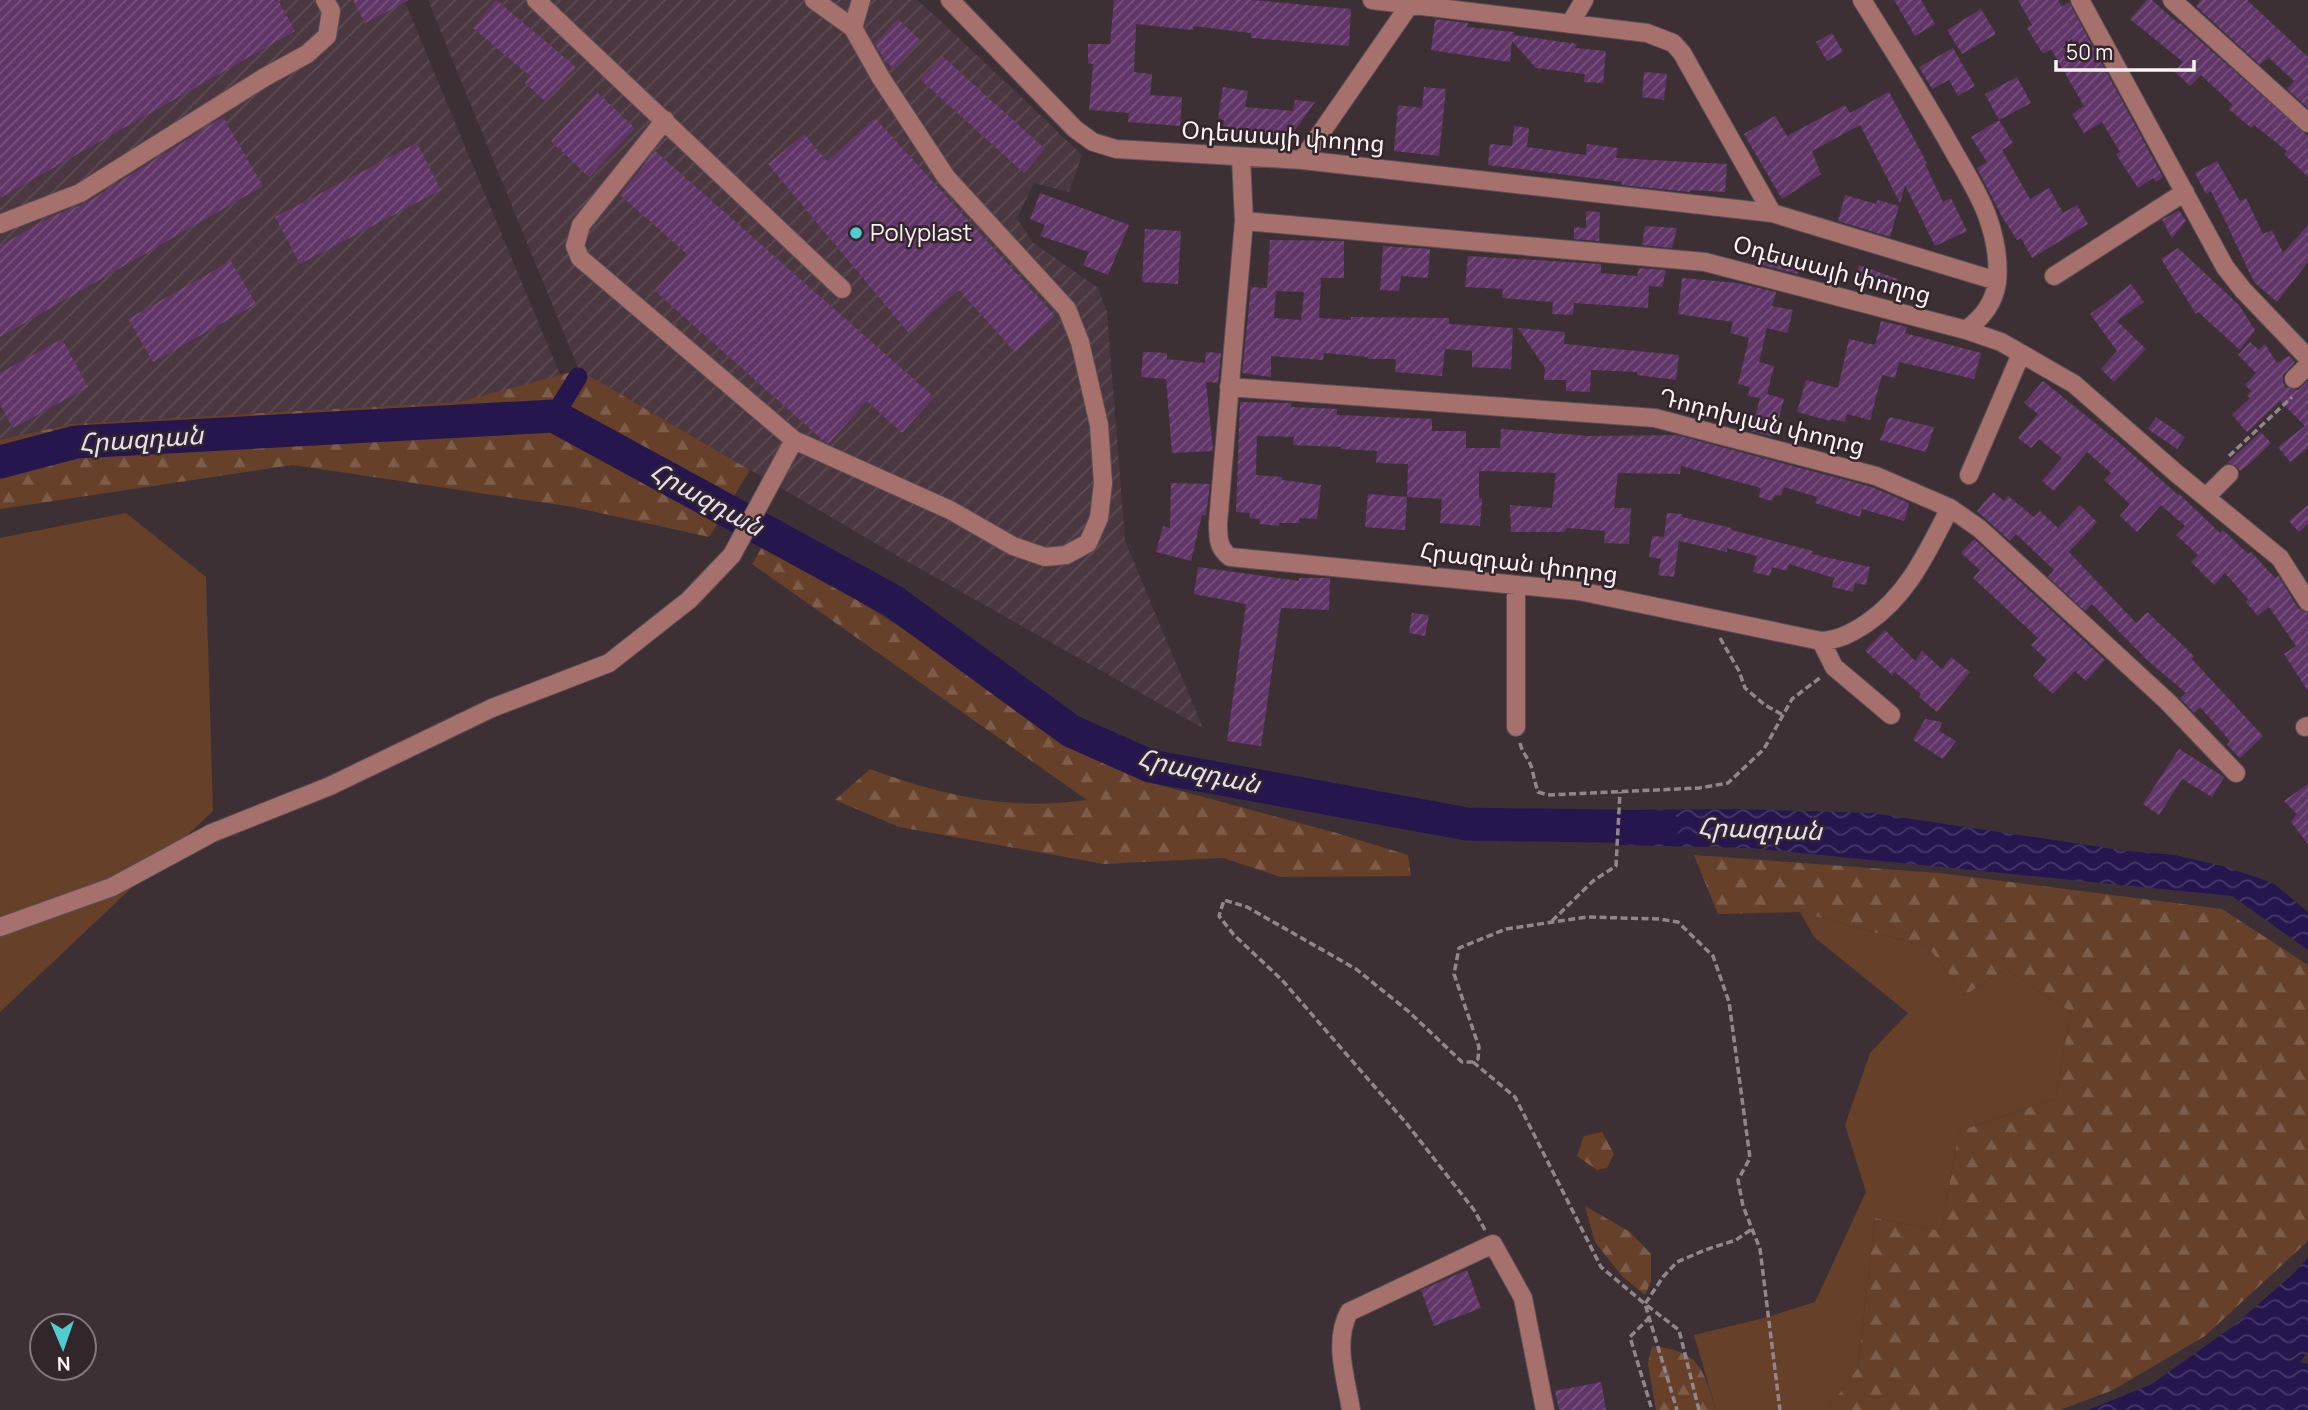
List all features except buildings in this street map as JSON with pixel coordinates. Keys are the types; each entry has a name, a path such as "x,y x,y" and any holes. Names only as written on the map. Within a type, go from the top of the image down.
{"street":[{"path":"0,223 80,193 265,77 307,54 327,36 331,11 325,0"},
{"path":"537,0 842,289"},
{"path":"665,120 581,225 575,246 580,258 794,440 950,510 1013,546 1045,557 1066,555 1088,543 1100,518 1103,483 1099,425 1080,342 1067,309 946,177 881,78 853,28 814,0"},
{"path":"853,28 861,0"},
{"name":"Օդեսսայի փողոց","path":"950,0 1075,128 1093,142 1116,149 1301,160 1772,213 1997,281"},
{"path":"1372,0 1411,2 1647,33 1673,43 1682,53 1772,213"},
{"path":"1570,24 1584,0"},
{"path":"1862,0 1936,120 1979,197 1993,234 1997,281 1989,308 1966,330"},
{"path":"2080,0 2225,267 2243,290 2308,358"},
{"path":"2172,0 2308,123"},
{"path":"1301,160 1411,2"},
{"path":"1229,387 1244,221 1241,158"},
{"path":"2054,276 2185,192"},
{"name":"Օդեսսայի փողոց","path":"1244,221 1705,262 1966,330 2001,342 2074,384 2176,473 2207,496 2280,558 2308,602"},
{"path":"1969,475 2021,354"},
{"path":"2295,386 2308,365"},
{"name":"Դոդոխյան փողոց","path":"1229,387 1655,418 1876,476 1956,507 2168,702 2236,773"},
{"name":"Հրազդան փողոց","path":"1229,387 1218,535 1222,551 1230,557 1579,591 1821,641"},
{"path":"0,927 113,887 212,833 330,786 492,708 609,663 688,600 732,555 794,440"},
{"path":"2207,496 2229,465"},
{"path":"1891,715 1834,667 1821,641 1845,636 1892,602 1919,570 1956,507"},
{"path":"2235,521 2246,521 2283,547"},
{"path":"1516,585 1516,727"},
{"path":"1351,1410 1340,1339 1342,1325 1349,1312 1493,1244 1523,1298 1545,1410"}],"path":[{"path":"2229,465 2295,386"},
{"path":"1708,618 1739,671 1745,688 1783,715"},
{"path":"1516,727 1521,750 1532,767 1532,778 1538,792 1548,795 1699,788 1728,783 1764,749 1792,699 1834,667"},
{"path":"1551,923 1593,881 1616,866 1620,792"},
{"path":"1493,1244 1474,1210 1407,1124 1282,981 1234,935 1219,916 1224,900 1247,908 1356,969 1408,1011 1462,1062 1474,1062 1515,1097 1601,1267 1679,1330 1699,1410"},
{"path":"1474,1062 1478,1059 1479,1047 1454,974 1459,948 1506,929 1587,917 1659,919 1678,922 1713,956 1729,1002 1750,1158 1738,1180 1743,1206 1760,1249 1780,1410"},
{"path":"1678,1410 1646,1304 1663,1277 1677,1262 1736,1240 1752,1229"},
{"path":"1650,1317 1630,1338 1651,1410"}],"shaded area":[{"path":"0,0 404,0 561,377 459,402 71,424 0,440"},
{"path":"428,0 917,0 942,22 1082,155 1069,192 1034,183 1017,218 1032,242 1098,288 1107,312 1125,541 1203,728 901,558 579,370"}],"green space":[{"path":"579,370 750,470 709,537 573,507 293,465 0,509 0,440 71,424 459,402"},
{"path":"126,513 206,577 213,811 0,1012 0,538"},
{"path":"765,542 1144,781 1408,855 1411,876 1281,877 1223,858 1104,864 899,827 835,800 870,769 924,787 977,799 1030,804 1087,800 752,564"},
{"path":"1694,855 1939,873 2222,909 2308,965 2308,1241 2205,1336 2113,1390 2060,1410 1827,1410 1858,1368 1875,1218 1941,1231 1959,1131 2055,1099 2071,1012 2006,969 1965,995 1928,947 1800,912 1718,914"},
{"path":"1800,912 1928,947 1965,995 2006,969 2071,1012 2055,1099 1959,1131 1941,1231 1875,1218 1858,1368 1827,1410 1716,1410 1694,1335 1768,1317 1815,1302 1866,1192 1845,1125 1870,1053 1908,1013 1814,937"},
{"path":"1602,1132 1614,1154 1607,1168 1597,1170 1577,1156 1584,1136"},
{"path":"1585,1206 1630,1232 1651,1254 1651,1281 1645,1295 1622,1276 1595,1242"},
{"path":"1652,1346 1680,1352 1697,1364 1703,1373 1716,1410 1656,1410 1648,1364"}],"water":[{"path":"1735,809 1872,813 2127,851 2175,855 2226,867 2273,883 2308,912 2308,950 2232,896 1750,848 1617,845 1619,810"},
{"path":"2308,1258 2308,1352 2300,1362 2308,1364 2308,1410 2088,1410 2152,1384 2232,1327"}],"waterway":[{"path":"554,416 578,377"},
{"name":"Հրազդան","path":"0,462 76,442 554,416 893,601 1071,731 1150,766 1467,824 1663,827"}],"place":[{"name":"Polyplast","path":"856,233"}]}
